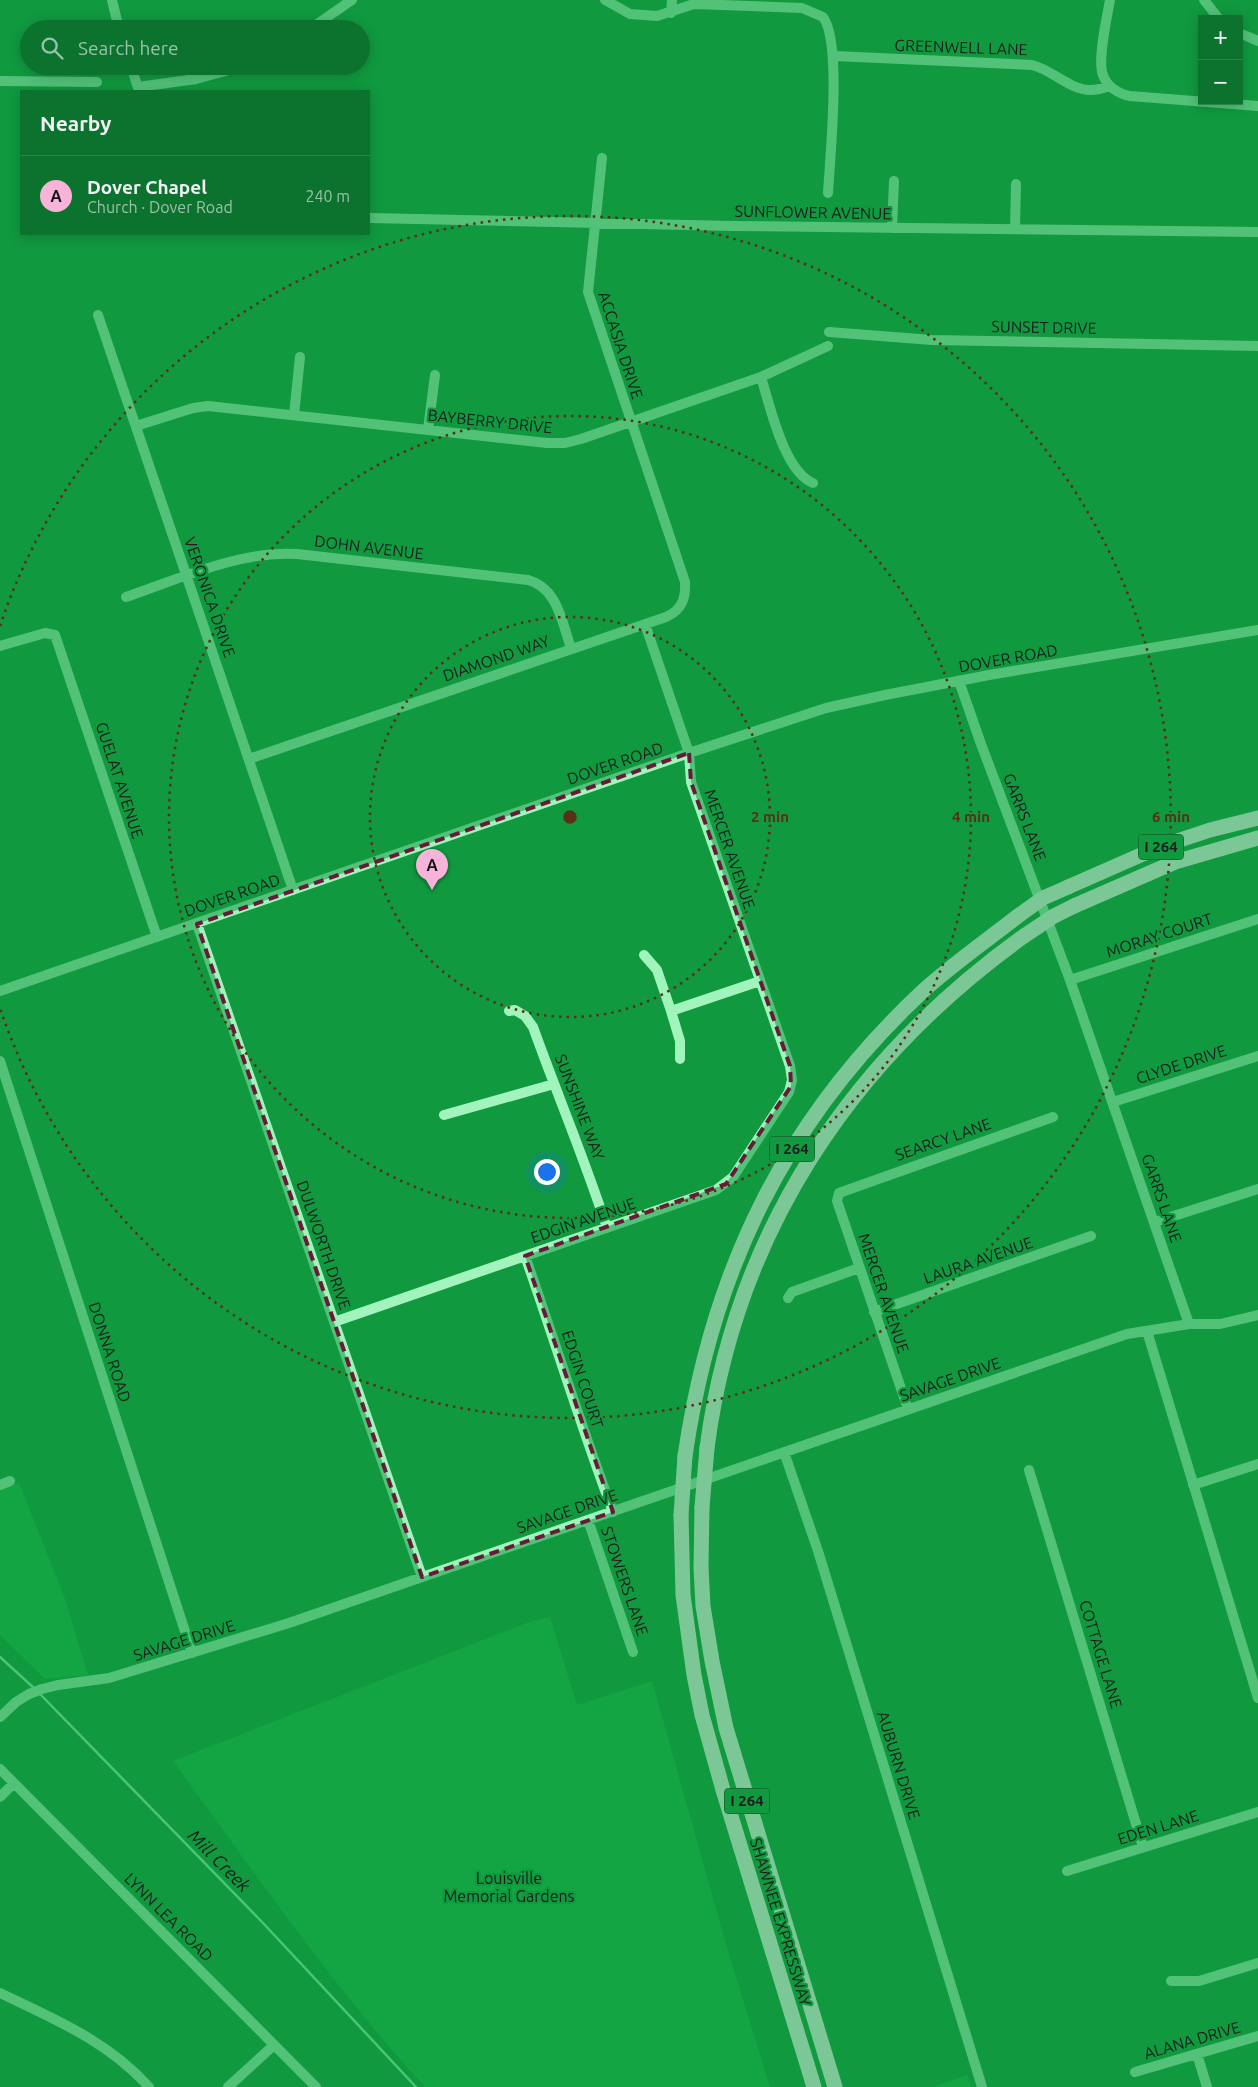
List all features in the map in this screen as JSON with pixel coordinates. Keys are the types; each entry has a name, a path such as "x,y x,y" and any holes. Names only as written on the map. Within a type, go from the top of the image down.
{"highway":[{"name":"SHAWNEE EXPRESSWAY","path":"814,2087 723,1790 702,1715 694,1675 683,1595 681,1515 685,1456 696,1388 721,1297 744,1239 785,1161 837,1084 878,1036 937,980 1043,898 1159,847 1210,830 1258,818"},
{"name":"SHAWNEE EXPRESSWAY","path":"835,2087 737,1770 716,1685 704,1606 701,1568 702,1507 707,1448 711,1419 724,1359 742,1299 765,1241 807,1162 834,1121 860,1087 899,1043 945,999 1024,936 1054,916 1174,862 1258,838"}],"street":[{"path":"112,0 117,20"},
{"path":"323,20 352,0"},
{"path":"605,0 630,14 657,16 694,4 774,4 802,8 823,17 828,26 834,56 828,193"},
{"path":"671,13 672,0"},
{"path":"1110,0 1102,66 1102,75 1110,86 1122,94 1130,96 1258,106"},
{"path":"1204,0 1216,15"},
{"path":"1243,35 1258,41"},
{"name":"GREENWELL LANE","path":"834,56 1032,65 1052,72 1078,88 1093,90 1110,86"},
{"path":"134,75 139,89 211,75"},
{"path":"0,81 97,82"},
{"name":"ACCASIA DRIVE","path":"602,158 588,292 630,422 670,536"},
{"path":"892,228 894,181"},
{"path":"1015,229 1016,184"},
{"name":"SUNFLOWER AVENUE","path":"370,218 595,224 1258,232"},
{"name":"VERONICA DRIVE","path":"98,314 293,890"},
{"name":"SUNSET DRIVE","path":"829,332 932,340 1258,346"},
{"name":"BAYBERRY DRIVE","path":"136,426 193,408 208,406 555,444 581,439 760,377 828,346"},
{"path":"294,415 300,357"},
{"path":"428,430 435,374"},
{"path":"760,377 788,459 798,472 813,483"},
{"name":"DIAMOND WAY","path":"249,759 673,614 684,598 685,582 670,536"},
{"name":"DOHN AVENUE","path":"126,597 252,556 284,553 528,580 543,586 552,597 571,648"},
{"name":"MERCER AVENUE","path":"645,624 689,753 691,782 790,1066 792,1082"},
{"name":"DOVER ROAD","path":"0,991 689,753 826,708 960,681 1258,630"},
{"name":"GUELAT AVENUE","path":"0,646 45,633 53,634 57,639 157,937"},
{"name":"GARRS LANE","path":"960,681 981,744 1070,980 1189,1324"},
{"name":"MORAY COURT","path":"1070,980 1258,919"},
{"name":"DULWORTH DRIVE","path":"197,924 422,1577"},
{"path":"644,955 657,970 680,1041 680,1059"},
{"path":"671,1011 760,981"},
{"name":"SUNSHINE WAY","path":"510,1011 515,1010 529,1020 580,1149 607,1228"},
{"name":"CLYDE DRIVE","path":"1113,1102 1258,1056"},
{"name":"DONNA ROAD","path":"0,1062 192,1653"},
{"name":"EDGIN AVENUE","path":"334,1322 716,1190 733,1178 783,1104 792,1082"},
{"path":"444,1115 554,1084"},
{"name":"SEARCY LANE","path":"844,1190 1053,1117"},
{"path":"1155,1222 1258,1189"},
{"name":"MERCER AVENUE","path":"844,1190 839,1193 837,1201 908,1409"},
{"name":"LAURA AVENUE","path":"874,1312 1091,1236"},
{"name":"EDGIN COURT","path":"526,1256 578,1408 592,1457 613,1512"},
{"path":"788,1298 792,1292 859,1268"},
{"path":"1258,1314 1220,1324 1189,1324 1147,1331 1258,1698"},
{"name":"SAVAGE DRIVE","path":"0,1717 16,1702 29,1694 58,1685 109,1678 289,1623 1127,1334 1147,1331"},
{"name":"AUBURN DRIVE","path":"784,1452 821,1561 982,2087"},
{"path":"1193,1485 1258,1464"},
{"name":"COTTAGE LANE","path":"1029,1470 1034,1492 1066,1590 1143,1847"},
{"name":"STOWERS LANE","path":"588,1520 633,1652"},
{"name":"LYNN LEA ROAD","path":"0,1769 316,2087"},
{"path":"0,1797 14,1783"},
{"name":"EDEN LANE","path":"1067,1871 1258,1812"},
{"path":"1171,1981 1199,1981 1258,1963"},
{"path":"0,1993 74,2028 96,2041 123,2062 149,2087"},
{"name":"ALANA DRIVE","path":"1135,2072 1258,2036"},
{"path":"228,2087 274,2045"},
{"path":"1197,2054 1207,2087"}],"highlighted area":[{"path":"689,753 691,782 790,1066 791,1086 726,1184 525,1256 613,1512 422,1577 197,924"}],"green space":[{"path":"19,1483 64,1596 88,1675 45,1679 0,1635 0,1489"},
{"name":"Louisville Memorial Gardens","path":"550,1617 577,1705 652,1681 727,1948 770,2087 425,2087 391,2049 326,1969 173,1761 529,1622"},
{"path":"967,2075 971,2087 936,2086"}],"waterway":[{"name":"Mill Creek","path":"0,1657 35,1689"},
{"name":"Mill Creek","path":"39,1693 263,1923 416,2087"}],"place":[{"name":"Dover Chapel","path":"432,890"}]}
